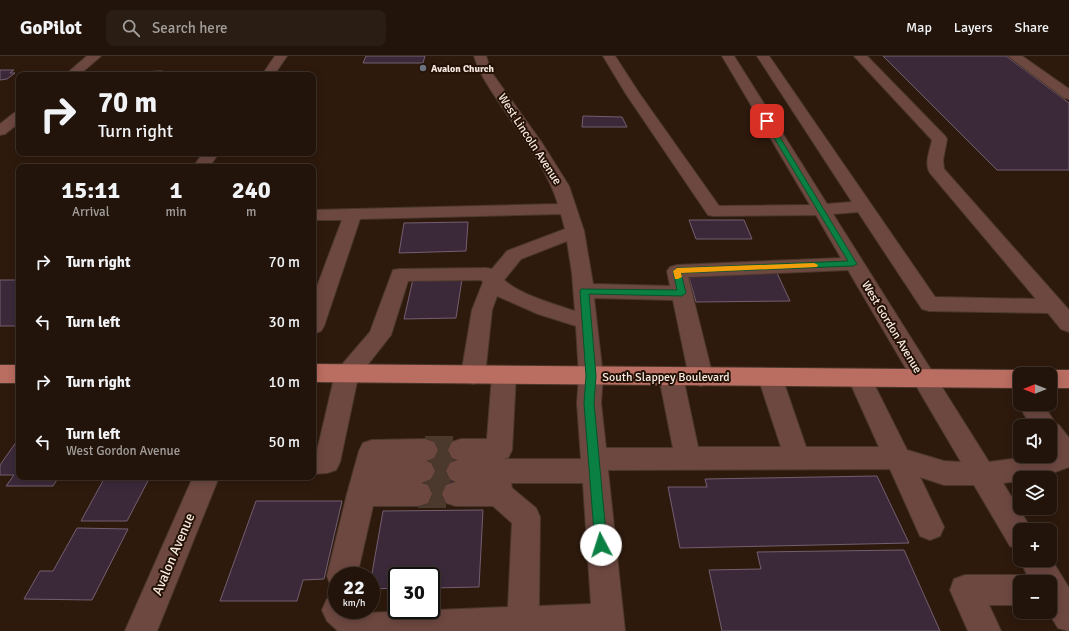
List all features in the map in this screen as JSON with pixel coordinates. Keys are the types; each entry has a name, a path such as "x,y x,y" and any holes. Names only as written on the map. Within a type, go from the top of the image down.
{"main road":[{"name":"South Slappey Boulevard","path":"316,373 922,378 1013,382"},
{"path":"0,374 16,374"}],"street":[{"path":"75,72 95,56"},
{"path":"270,72 281,56"},
{"name":"West Lincoln Avenue","path":"480,56 486,73 534,143 561,186 569,209 582,273 587,322 591,376 589,403 608,625"},
{"path":"609,56 714,211 820,210 864,206"},
{"path":"860,56 940,139 935,160 936,170 1069,324"},
{"path":"1014,56 1069,95"},
{"path":"746,57 864,206 929,304 1054,306"},
{"name":"West Gordon Avenue","path":"746,57 820,210 1013,524"},
{"path":"0,131 16,118"},
{"path":"316,215 569,209"},
{"path":"316,315 353,214"},
{"path":"474,375 482,310 493,281 514,255 574,232"},
{"path":"701,377 677,271 853,264"},
{"path":"316,463 326,462 347,374 380,335 400,274 486,274 504,291 545,309 587,322"},
{"path":"584,291 682,293"},
{"path":"504,375 499,472 526,517 523,622"},
{"path":"671,377 688,459"},
{"path":"770,377 797,458"},
{"path":"860,378 930,527"},
{"path":"499,472 459,472 499,472 688,459 898,458 944,473 983,474 1038,467 1068,456 1057,441"},
{"path":"344,567 364,483 372,451 421,472 364,483"},
{"name":"Avalon Avenue","path":"141,631 205,480"},
{"path":"985,631 965,590 1013,590"},
{"path":"1057,598 1069,617"},
{"path":"349,619 360,629 523,622 608,625"}],"building":[{"path":"366,56 425,56 423,63 363,63"},
{"path":"883,56 1006,56 1069,103 1069,170 997,170"},
{"path":"0,70 14,70 10,73 15,73 7,79 0,80"},
{"path":"162,71 161,72 139,72"},
{"path":"583,116 622,117 627,127 582,127"},
{"path":"689,220 744,220 752,239 696,239"},
{"path":"468,222 466,251 399,253 404,223"},
{"path":"777,273 790,301 696,302 688,274"},
{"path":"413,279 462,279 456,318 404,319"},
{"path":"0,280 16,280 16,326 0,326"},
{"path":"16,442 16,480 57,480 53,486 6,486 14,475 0,475 0,465"},
{"path":"426,443 462,443 456,502 417,502"},
{"path":"877,476 909,543 680,548 668,487 707,487 705,479"},
{"path":"103,480 148,480 127,521 81,521"},
{"path":"256,501 342,501 324,579 303,580 297,601 220,601"},
{"path":"483,510 479,587 440,588 440,567 388,567 388,588 380,589 380,567 373,567 383,511"},
{"path":"77,528 128,529 92,600 24,599 40,571 53,571"},
{"path":"904,550 940,631 722,631 709,570 761,569 757,552"}],"tunnel":[{"path":"425,450 461,450"},
{"path":"422,471 459,471"},
{"path":"418,494 456,494"}],"slow traffic":[{"path":"678,277 677,271 814,265"}],"place":[{"name":"Avalon Church","path":"423,68"}],"route":[{"path":"601,545 589,403 591,376 584,291 682,293 677,271 853,264 767,121"}]}
